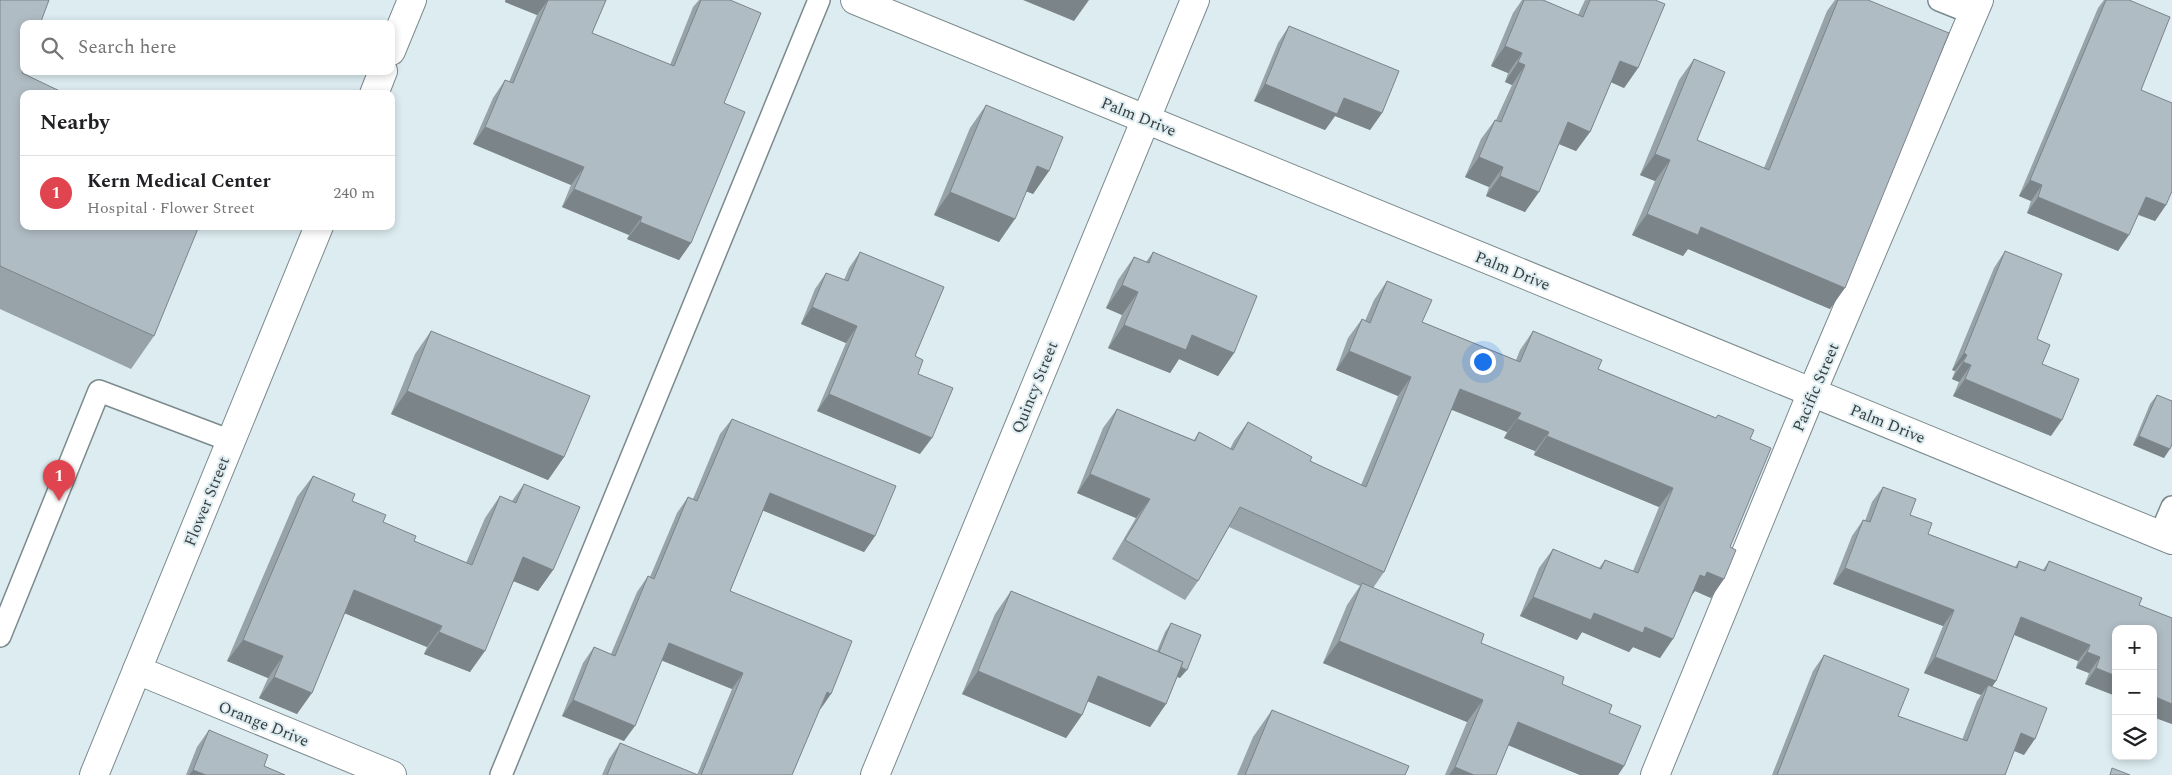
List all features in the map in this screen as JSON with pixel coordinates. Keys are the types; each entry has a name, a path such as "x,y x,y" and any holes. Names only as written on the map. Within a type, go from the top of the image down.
{"street":[{"path":"395,41 412,0"},
{"name":"Palm Drive","path":"855,0 2166,537"},
{"name":"Quincy Street","path":"875,775 1144,118 1195,0"},
{"name":"Pacific Street","path":"1655,775 1812,392 1977,7"},
{"path":"376,90 381,75"},
{"name":"Flower Street","path":"94,775 317,230"},
{"name":"Orange Drive","path":"137,670 392,775"}],"lane":[{"path":"501,775 819,0"},
{"path":"1939,0 1977,7"},
{"path":"0,636 100,391 231,441"},
{"path":"2166,537 2172,507"}],"building":[{"path":"0,0 49,0 42,20 20,20 20,75 26,75 58,90 20,90 20,230 197,230 154,336 0,266"},
{"path":"548,0 606,0 592,33 674,66 701,0 730,0 761,13 724,103 745,112 691,243 640,222 642,217 574,189 584,167 485,127 505,80 513,83"},
{"path":"1524,0 1543,0 1583,17 1590,0 1655,0 1665,4 1638,68 1620,61 1590,132 1568,122 1539,192 1500,176 1503,167 1479,157 1495,120 1501,122 1525,65 1518,62 1522,53 1505,46"},
{"path":"1838,0 1868,0 1949,33 1845,288 1701,227 1698,235 1647,214 1670,160 1655,154 1694,59 1725,72 1697,140 1769,170"},
{"path":"2106,0 2129,0 2170,17 2141,90 2172,103 2172,191 2166,205 2146,197 2129,235 2038,197 2042,185 2030,180"},
{"path":"1289,26 1399,71 1382,113 1344,98 1337,114 1265,84"},
{"path":"986,105 1063,137 1049,171 1037,166 1015,219 950,192"},
{"path":"2005,251 2062,274 2037,339 2050,345 2042,364 2079,379 2062,420 1965,379 1971,365 1963,362 1967,355 1964,353"},
{"path":"860,252 944,287 915,356 923,360 918,374 953,388 932,438 829,394 857,326 812,307 826,273 848,281"},
{"path":"1153,252 1257,296 1234,353 1192,335 1186,350 1124,325 1138,292 1122,285 1134,257 1149,263"},
{"path":"1387,281 1432,300 1422,322 1520,362 1533,331 1602,360 1598,369 1716,418 1718,415 1754,430 1750,439 1771,448 1730,547 1736,550 1724,579 1707,572 1705,577 1700,575 1673,639 1645,627 1643,633 1594,613 1591,620 1533,597 1553,549 1601,569 1605,560 1638,573 1673,488 1547,436 1549,432 1517,419 1521,413 1460,389 1384,572 1240,507 1198,581 1125,540 1150,499 1090,474 1117,409 1195,441 1199,432 1233,450 1248,422 1312,457 1310,461 1366,487 1411,377 1349,351 1362,319 1370,323"},
{"path":"431,331 590,396 564,457 407,391"},
{"path":"2157,395 2172,401 2172,444 2170,449 2139,436"},
{"path":"732,419 896,486 875,536 770,493 730,591 852,641 831,694 827,692 792,775 701,775 743,673 669,643 635,726 573,700 594,647 615,656 648,576 654,579 688,497 697,501"},
{"path":"313,476 355,494 352,501 386,515 383,522 416,536 414,541 472,565 500,496 516,503 524,484 580,507 553,570 523,557 485,651 439,632 442,626 354,590 312,693 274,677 283,656 243,640"},
{"path":"1883,487 1916,499 1910,515 1932,523 1928,534 2017,568 2019,561 2045,571 2049,561 2142,598 2139,605 2172,618 2172,704 2157,698 2157,625 2112,625 2112,674 2096,668 2100,657 2087,652 2090,645 2021,617 1996,681 1935,657 1954,610 1845,568 1863,520 1870,522"},
{"path":"1362,583 1484,634 1481,643 1564,677 1562,684 1612,705 1609,713 1641,726 1624,766 1518,722 1496,775 1474,775 1455,767 1483,700 1339,641"},
{"path":"1011,591 1183,662 1166,704 1098,676 1082,715 978,671"},
{"path":"1171,623 1201,635 1187,670 1181,667 1183,662 1159,652"},
{"path":"1824,655 1909,689 1898,716 1967,741 1988,685 2047,708 2035,739 2021,733 2005,775 1777,775"},
{"path":"1272,710 1409,766 1405,775 1245,775"},
{"path":"209,730 268,755 264,766 285,775 206,775 193,770"},
{"path":"620,743 698,775 607,775"},
{"path":"2112,768 2130,775 2110,775"}],"place":[{"name":"Kern Medical Center","path":"59,501"}]}
